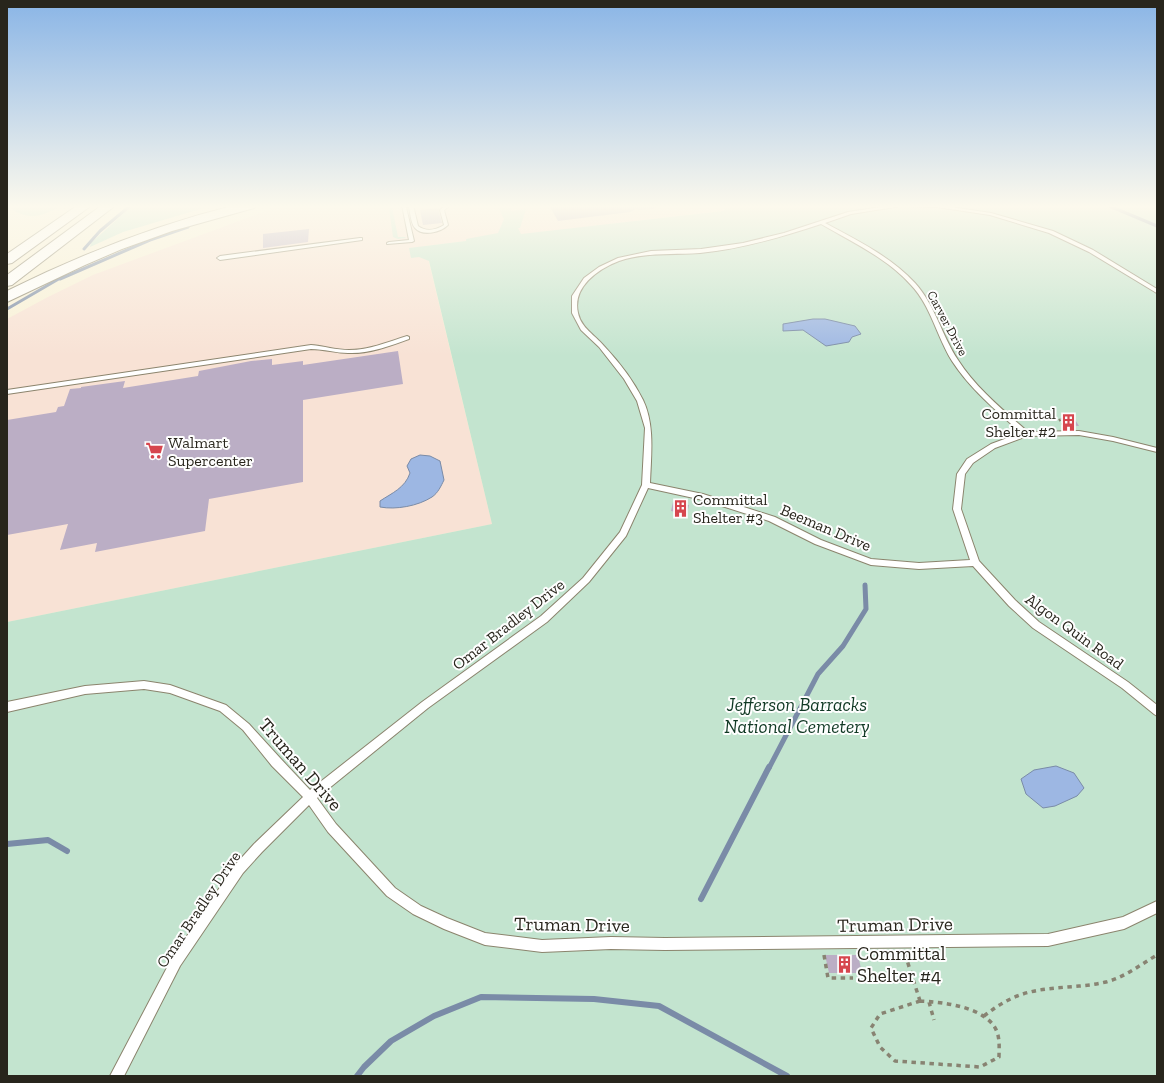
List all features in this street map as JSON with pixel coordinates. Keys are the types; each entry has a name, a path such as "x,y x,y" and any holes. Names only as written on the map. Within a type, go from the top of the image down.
{"highway":[{"path":"7,282 42,256"},
{"path":"7,297 59,270 93,256"}],"lane":[{"path":"220,258 238,256"},
{"name":"Omar Bradley Drive","path":"117,1076 176,962 226,887 248,859 310,797 425,705 544,618 586,580 623,534 646,485 648,428 640,401 627,378 601,346 583,328 578,321 574,305 575,296 586,279 601,268 630,257 640,256"},
{"name":"Carver Drive","path":"881,256 909,280 928,304 947,349 956,362 976,386 1026,434"},
{"name":"Omar Bradley Drive","path":"1097,256 1157,291"},
{"path":"7,392 311,347 325,347 342,351 360,350 388,346 407,338"},
{"name":"Algon Quin Road","path":"1157,450 1113,439 1078,433 1026,434 993,446 970,461 961,474 957,508 975,563 1012,603 1036,625 1125,685 1157,711"},
{"name":"Beeman Drive","path":"646,485 703,497 772,519 818,542 871,562 920,566 975,563"},
{"name":"Truman Drive","path":"7,707 85,690 144,685 170,689 223,708 246,728 310,797 332,828 391,892 418,910 444,923 485,939 542,946 610,942 665,944 1048,940 1094,931 1124,923 1157,907"}],"path":[{"path":"902,942 920,1001"},
{"path":"821,943 828,978 853,978"},
{"path":"984,1016 1002,1003 1038,990 1089,985 1117,978 1157,955"},
{"path":"920,1001 929,1002 945,1003 984,1016 996,1030 1000,1042 999,1057 980,1067 895,1061 884,1053 875,1040 872,1028 880,1014 920,1001"},
{"path":"929,1002 934,1020"}],"shaded area":[{"path":"146,256 427,256 492,524 7,622 7,319 93,275"}],"green space":[{"name":"Jefferson Barracks National Cemetery","path":"411,256 1157,256 1157,1076 7,1076 7,622 492,524 429,261 419,257 411,258"}],"water":[{"path":"813,319 825,319 855,326 861,334 852,337 849,342 826,346 803,330 783,331 783,324"},
{"path":"420,455 430,456 440,461 444,480 438,491 426,500 414,505 393,508 380,507 380,501 398,490 405,483 410,473 407,466 411,459"},
{"path":"1056,766 1074,773 1084,788 1077,796 1055,806 1043,808 1026,794 1021,779 1034,770"}],"building":[{"name":"Walmart Supercenter","path":"398,351 403,384 303,400 303,482 209,499 205,531 95,552 97,543 60,550 68,524 7,535 7,420 56,412 58,407 64,406 70,389 125,381 123,388 198,376 199,371 251,361 272,359 272,365 303,361 303,365"},
{"name":"Committal Shelter #2","path":"1060,418 1074,418 1079,426 1065,425"},
{"name":"Committal Shelter #3","path":"673,502 689,505 687,514 671,511"},
{"name":"Committal Shelter #4","path":"825,955 858,955 862,973 829,973"}],"waterway":[{"path":"60,279 114,256"},
{"path":"7,309 62,277"},
{"path":"769,768 818,674 843,646 866,609 865,585"},
{"path":"701,899 769,767"},
{"path":"7,844 48,840 67,851"},
{"path":"357,1076 364,1067 391,1041 434,1016 481,997 594,999 659,1006 787,1076"}],"place":[{"name":"Committal Shelter #2","path":"1069,422"},
{"name":"Walmart Supercenter","path":"155,451"},
{"name":"Committal Shelter #3","path":"680,508"},
{"name":"Committal Shelter #4","path":"844,964"}]}
